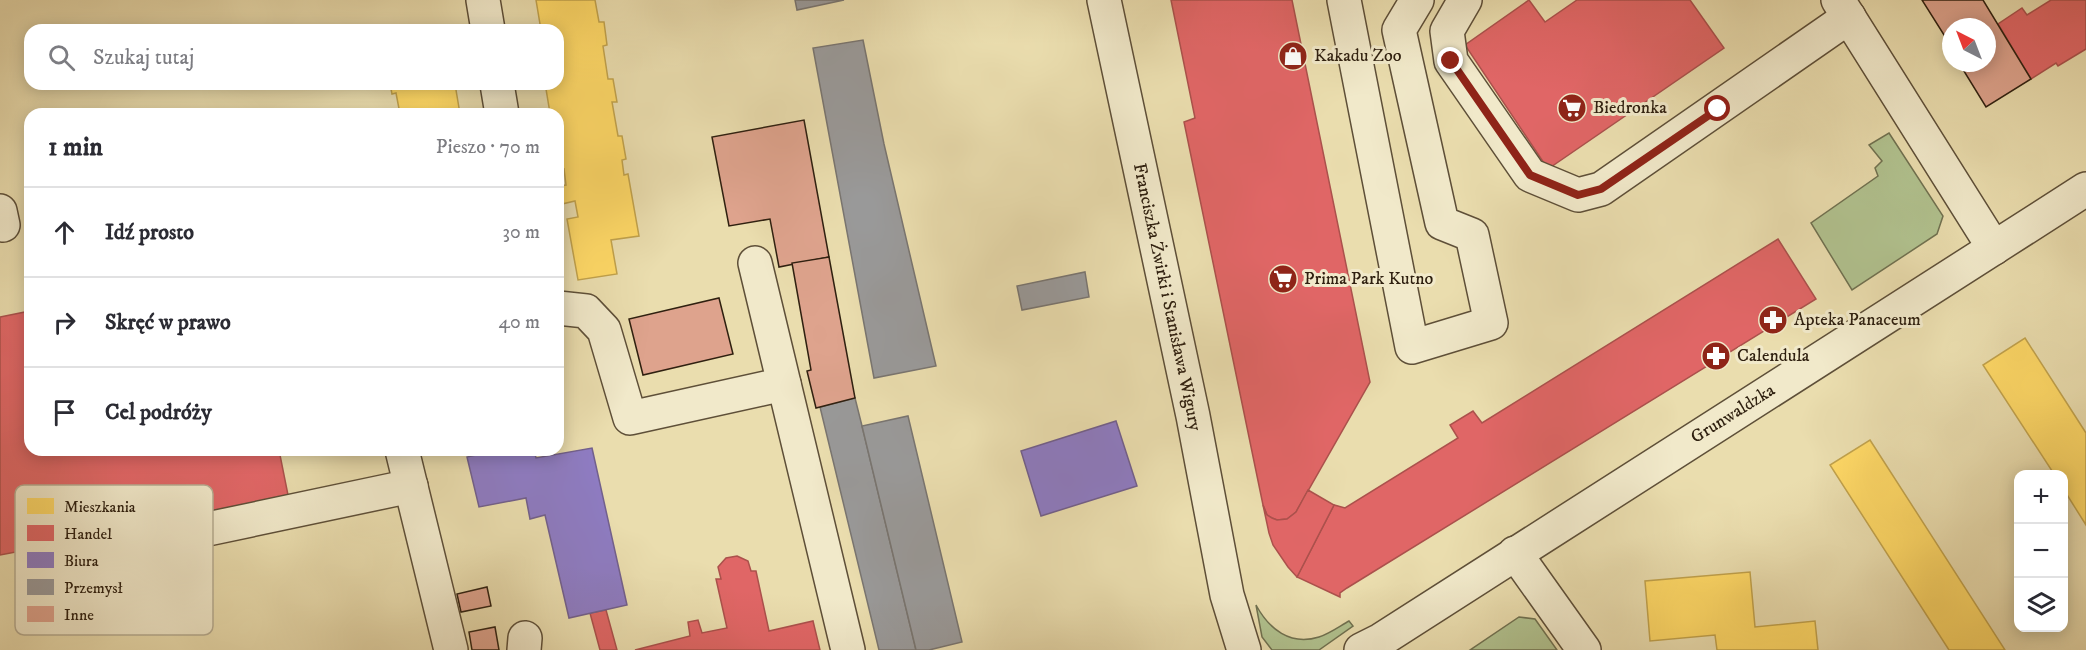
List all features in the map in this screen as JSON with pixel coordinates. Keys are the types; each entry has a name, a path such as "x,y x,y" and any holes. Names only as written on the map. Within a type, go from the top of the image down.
{"street":[{"path":"483,0 487,24"},
{"name":"Franciszka Żwirki i Stanisława Wigury","path":"1104,0 1193,416 1227,595 1244,650"},
{"path":"1344,0 1412,347 1491,323 1472,235 1442,223 1399,30 1417,0"},
{"path":"1465,0 1447,31 1451,61 1530,175 1578,195 1601,189 1844,9 1994,248"},
{"path":"498,90 501,108"},
{"name":"Grunwaldzka","path":"1371,647 2086,189"},
{"path":"755,263 848,650"},
{"path":"564,309 586,311 604,330 630,418 784,384"},
{"path":"404,456 451,650"},
{"path":"213,528 411,486"},
{"path":"1515,553 1584,650"},
{"name":"Franciszka Żwirki i Stanisława Wigury","path":"1219,650 1227,595"}],"green space":[{"path":"1889,133 1943,216 1937,234 1852,290 1811,223 1878,176 1875,168 1882,161 1869,145"},
{"path":"1256,605 1274,628 1299,639 1323,636 1349,621 1353,626 1319,650 1272,650 1262,637"},
{"path":"1519,617 1535,619 1557,650 1470,650"}],"building: Mieszkania":[{"path":"536,0 595,0 599,22 604,22 607,45 603,46 608,79 613,79 617,102 612,102 618,136 622,136 626,159 622,160 624,175 628,174 639,236 611,240 617,274 578,280 567,219 578,217 575,201 564,204 564,185 566,185 564,108 549,108 546,90 564,90 564,24 540,24"},
{"path":"391,90 456,90 459,108 399,108 396,93 392,94"},
{"path":"2025,338 2086,433 2086,525 2068,496 2068,470 2051,470 1983,365"},
{"path":"1870,440 2005,650 1949,650 1830,465"},
{"path":"1750,572 1755,627 1815,621 1818,650 1717,650 1715,635 1650,641 1645,581"}],"building: Handel":[{"name":"Prima Park Kutno","path":"1171,0 1292,0 1370,382 1296,512 1287,519 1272,518 1267,515 1263,505 1184,122 1195,118"},
{"name":"Biedronka","path":"1529,0 1545,22 1577,0 1690,0 1724,48 1548,169 1465,45"},
{"path":"2051,0 2086,0 2086,49 2058,66 2056,63 2031,79 1998,24 2022,8 2027,15"},
{"path":"1778,239 1816,299 1347,588 1340,593 1340,597 1297,577 1334,505 1345,508 1458,438 1450,425 1473,411 1482,423"},
{"path":"24,312 24,456 280,456 289,500 213,514 213,485 15,485 15,552 0,555 0,317"},
{"path":"1308,490 1334,505 1297,577 1273,545 1263,505 1267,515 1272,518 1287,519 1296,512"},
{"path":"737,556 748,561 751,571 756,571 769,631 813,621 820,650 635,650 690,636 688,622 698,620 702,633 727,628 716,579 721,579 718,567 726,558"},
{"path":"606,610 617,650 600,650 590,613"}],"building: Biura":[{"path":"1116,421 1137,486 1041,516 1021,451"},
{"path":"592,448 627,605 569,618 545,515 530,519 526,498 479,507 467,457 536,456 536,458 564,456 564,453"}],"building: Przemysł":[{"path":"795,0 844,0 797,10"},
{"path":"863,40 884,144 936,366 874,378 813,48"},
{"path":"1085,272 1089,297 1022,310 1017,286"},
{"path":"855,398 916,650 879,650 820,407"},
{"path":"908,416 962,642 929,650 916,650 862,426"}],"building: Inne":[{"path":"1922,0 1983,0 1994,18 1942,18 1942,32"},
{"path":"1996,21 2031,79 1986,107 1965,72 1996,72"},
{"path":"804,120 829,257 779,267 770,219 729,226 712,137"},
{"path":"829,257 855,398 816,408 807,371 811,370 792,263"},
{"path":"719,298 733,354 643,375 629,319"},
{"path":"487,587 491,606 461,612 457,594"},
{"path":"495,627 499,650 472,650 469,632"}],"place":[{"name":"Kakadu Zoo","path":"1293,56"},
{"name":"Biedronka","path":"1572,108"},
{"name":"Prima Park Kutno","path":"1283,279"},
{"name":"Apteka Panaceum","path":"1773,320"},
{"name":"Calendula","path":"1716,356"}],"route":[{"path":"1451,61 1530,175 1578,195 1601,189 1718,109"}]}
